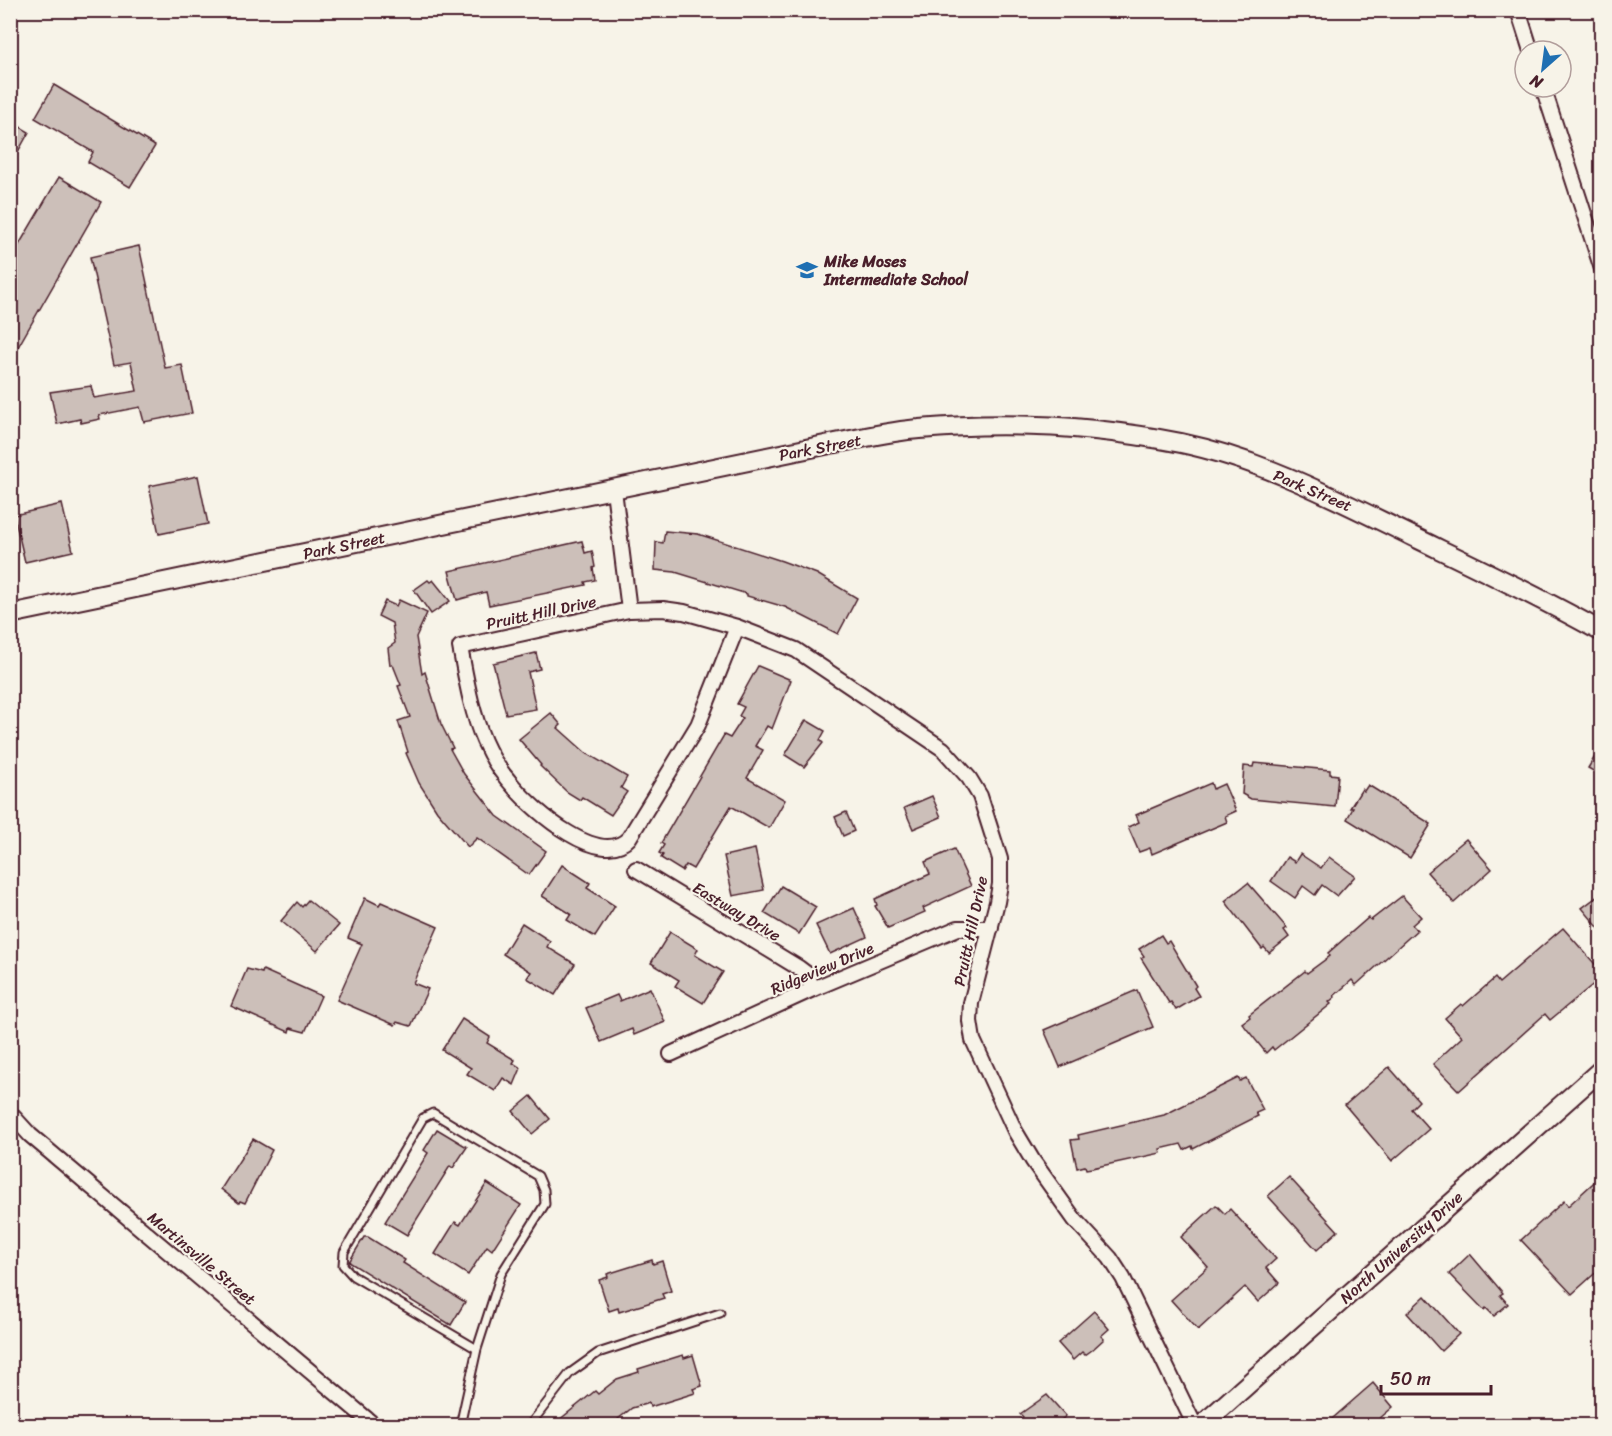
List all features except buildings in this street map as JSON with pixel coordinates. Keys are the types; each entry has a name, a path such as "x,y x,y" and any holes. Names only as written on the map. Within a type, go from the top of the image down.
{"street":[{"path":"1518,10 1527,39"},
{"path":"1547,99 1602,269"},
{"name":"Park Street","path":"10,614 830,444 918,429 1022,425 1103,431 1182,443 1239,460 1309,485 1532,594 1602,632"},
{"path":"614,490 629,610"},
{"name":"Pruitt Hill Drive","path":"736,627 707,706 693,734 629,838 623,844 609,848 594,847 556,823 523,797 506,777 479,729 460,647 629,610 663,609 684,612 736,627 778,641 815,662 926,736 958,763 980,796 1000,859 1000,884 971,1004 970,1021 973,1040 1015,1131 1033,1161 1069,1212 1110,1258 1123,1278 1195,1425"},
{"name":"Eastway Drive","path":"636,869 799,968 807,974 813,989"},
{"name":"Ridgeview Drive","path":"671,1054 813,989 958,928 991,928"},
{"name":"North University Drive","path":"1201,1425 1602,1069"},
{"name":"Martinsville Street","path":"10,1113 30,1135 375,1425"}],"lane":[{"path":"460,1425 477,1348 501,1274 545,1204 544,1190 538,1176 433,1113 423,1118 344,1252 343,1264 352,1276 477,1348"},
{"path":"529,1425 570,1373 598,1353 720,1313"}],"place":[{"name":"Mike Moses Intermediate School","path":"807,270"}]}
